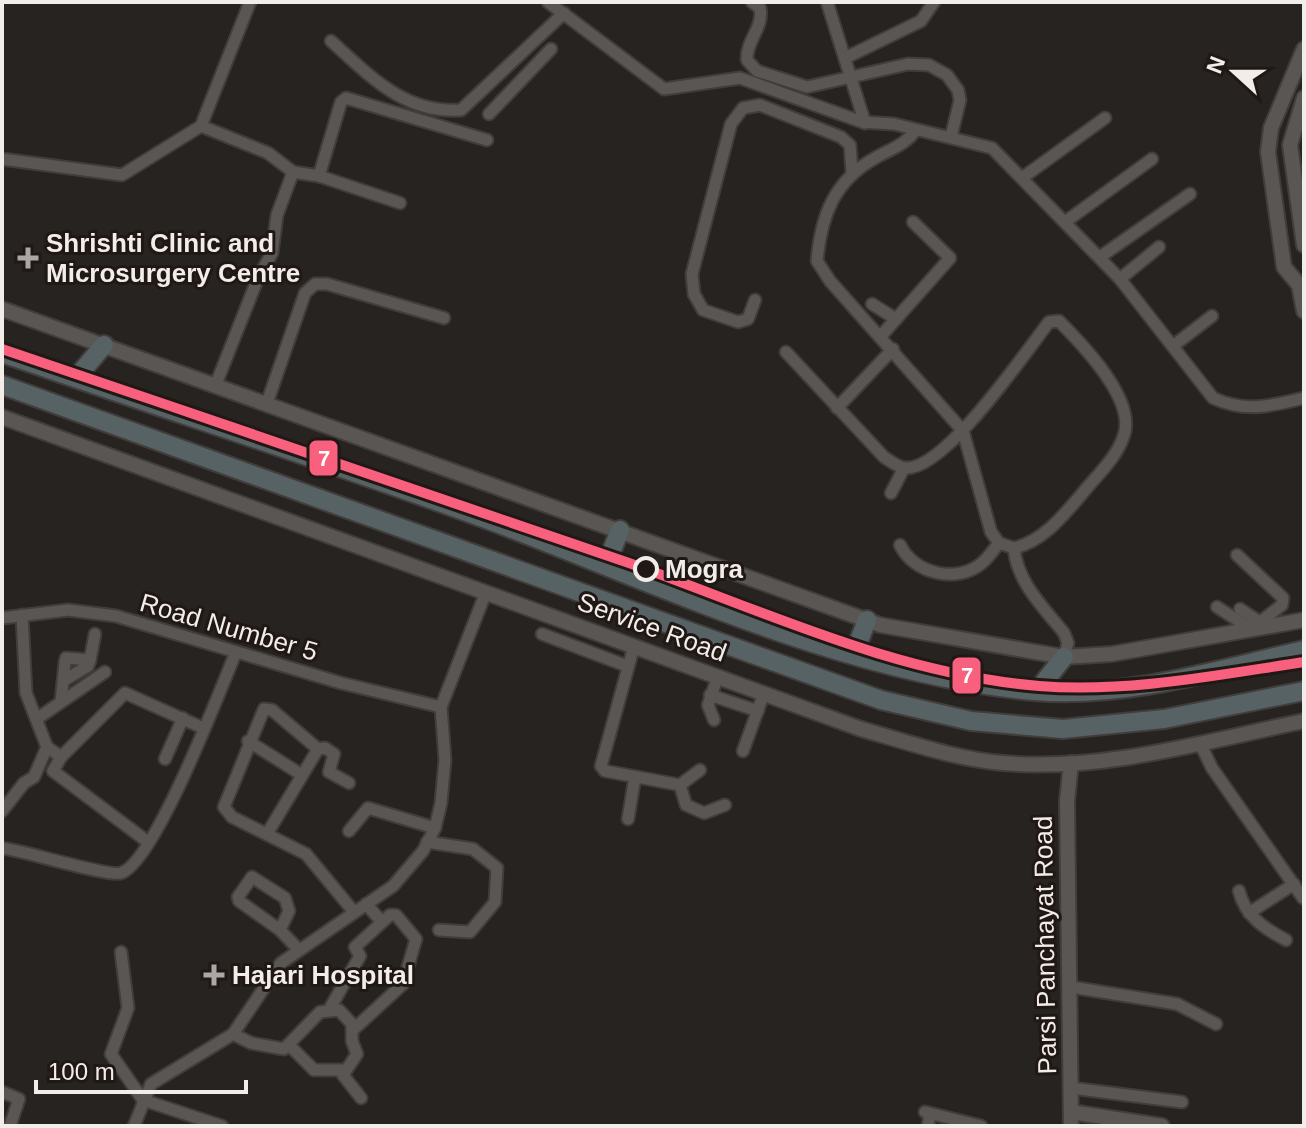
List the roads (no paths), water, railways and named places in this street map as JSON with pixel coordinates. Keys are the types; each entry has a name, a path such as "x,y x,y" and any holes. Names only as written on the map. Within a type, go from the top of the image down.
{"highway":[{"path":"76,378 104,345"},
{"path":"2,353 606,565 767,626 894,666 1037,691 1103,691 1158,683 1304,650"},
{"path":"2,385 881,700 971,721 1063,729 1164,719 1304,691"},
{"path":"606,565 620,530"},
{"path":"854,654 867,620"},
{"path":"1037,691 1064,657"}],"street":[{"path":"2,159 122,175 201,126 250,2"},
{"path":"548,2 664,89 740,78 865,123 894,124 992,148 1120,279 1213,398 1234,408 1254,410 1304,398"},
{"path":"752,2 761,12 761,22 746,54 752,67 807,87 908,64 929,65 939,70 958,90 960,100 951,137"},
{"path":"827,2 865,123"},
{"path":"845,58 921,21 934,2"},
{"path":"331,41 396,96 435,110 461,110 564,13"},
{"path":"489,114 551,49"},
{"path":"1304,49 1271,128 1268,152 1284,267 1302,280 1304,311"},
{"path":"506,70 519,83"},
{"path":"319,176 344,98 487,140"},
{"path":"1304,98 1290,145 1304,245"},
{"path":"755,300 748,319 738,322 703,310 694,294 692,274 731,124 743,108 760,105 841,137 850,145 852,172"},
{"path":"1022,178 1105,118"},
{"path":"201,126 268,153 293,172 319,176 400,203"},
{"path":"786,352 884,457 904,468 923,464 963,431 1052,319 1061,323 1100,365 1124,408 1126,431 1118,449 1046,533 1014,548 999,543 991,532 963,431 830,281 817,261 823,220 834,194 852,172 900,147 916,130"},
{"path":"1065,222 1152,159"},
{"path":"216,384 258,278 272,253 277,215 293,172"},
{"path":"1100,257 1190,194"},
{"path":"881,336 950,258 913,222"},
{"path":"1120,279 1159,247"},
{"path":"267,403 305,293 315,284 327,284 444,318"},
{"path":"872,304 896,319"},
{"path":"2,309 867,620 1064,657 1112,654 1300,617"},
{"path":"1173,346 1212,316"},
{"path":"837,408 893,349"},
{"name":"Service Road","path":"2,417 764,693 920,746 1002,763 1071,763 1200,743 1304,721"},
{"path":"891,493 904,468"},
{"path":"900,545 912,563 927,571 949,574 982,563 999,543"},
{"path":"1014,548 1016,566 1023,580 1064,633 1068,643 1064,657"},
{"path":"1237,555 1284,600 1259,626"},
{"path":"134,1126 151,1084 233,1034 281,963 408,872 435,828 445,760 441,707 486,592"},
{"path":"1217,607 1259,626"},
{"path":"1240,609 1259,626"},
{"name":"Road Number 5","path":"2,618 68,610 116,616 341,683 441,707"},
{"path":"22,615 26,693 47,747 61,757"},
{"path":"63,681 88,666 95,634"},
{"path":"542,634 627,666"},
{"path":"634,646 601,766 605,771 680,785 700,770"},
{"path":"2,848 31,852 104,874 119,874 132,868 174,797 236,652"},
{"path":"61,702 66,658 90,660"},
{"path":"38,718 105,672"},
{"path":"714,720 708,705 718,676"},
{"path":"148,842 53,768 123,693 203,728"},
{"path":"743,751 764,693"},
{"path":"710,695 758,711"},
{"path":"349,783 329,772 334,754 325,748 318,749 268,707 260,714 248,741 224,807 232,817 311,859 354,912"},
{"path":"165,759 183,718"},
{"path":"248,741 302,775"},
{"path":"1200,743 1212,768 1303,898"},
{"path":"2,811 24,783 34,777 47,747"},
{"path":"267,834 318,749"},
{"name":"Parsi Panchayat Road","path":"1071,763 1067,801 1071,1119"},
{"path":"628,819 635,777"},
{"path":"680,785 686,805 704,813 725,805"},
{"path":"349,831 368,808 435,828"},
{"path":"427,842 473,849 497,868 495,902 470,932 439,930"},
{"path":"280,930 289,911 285,898 252,877 238,897 239,901 280,930 298,949"},
{"path":"1249,913 1294,884"},
{"path":"1239,891 1249,913 1262,927 1286,940"},
{"path":"366,904 382,922"},
{"path":"290,1046 314,1070 343,1070 356,1058 352,1041 354,1029 403,984 416,943 416,937 396,915 382,922 355,947 360,956 330,1008"},
{"path":"121,952 128,1008 111,1054 143,1100 222,1126"},
{"path":"1071,987 1177,1004 1216,1024"},
{"path":"233,1034 278,1049 290,1046 320,1012 330,1008 339,1010 354,1029"},
{"path":"343,1070 344,1079 361,1098"},
{"path":"1071,1088 1182,1102"},
{"path":"2,1092 19,1099 10,1126"},
{"path":"928,1117 981,1126"},
{"path":"1071,1119 1162,1126"}],"place":[{"name":"Shrishti Clinic and Microsurgery Centre","path":"28,258"},
{"name":"Mogra","path":"646,569"},
{"name":"Hajari Hospital","path":"214,975"}]}
